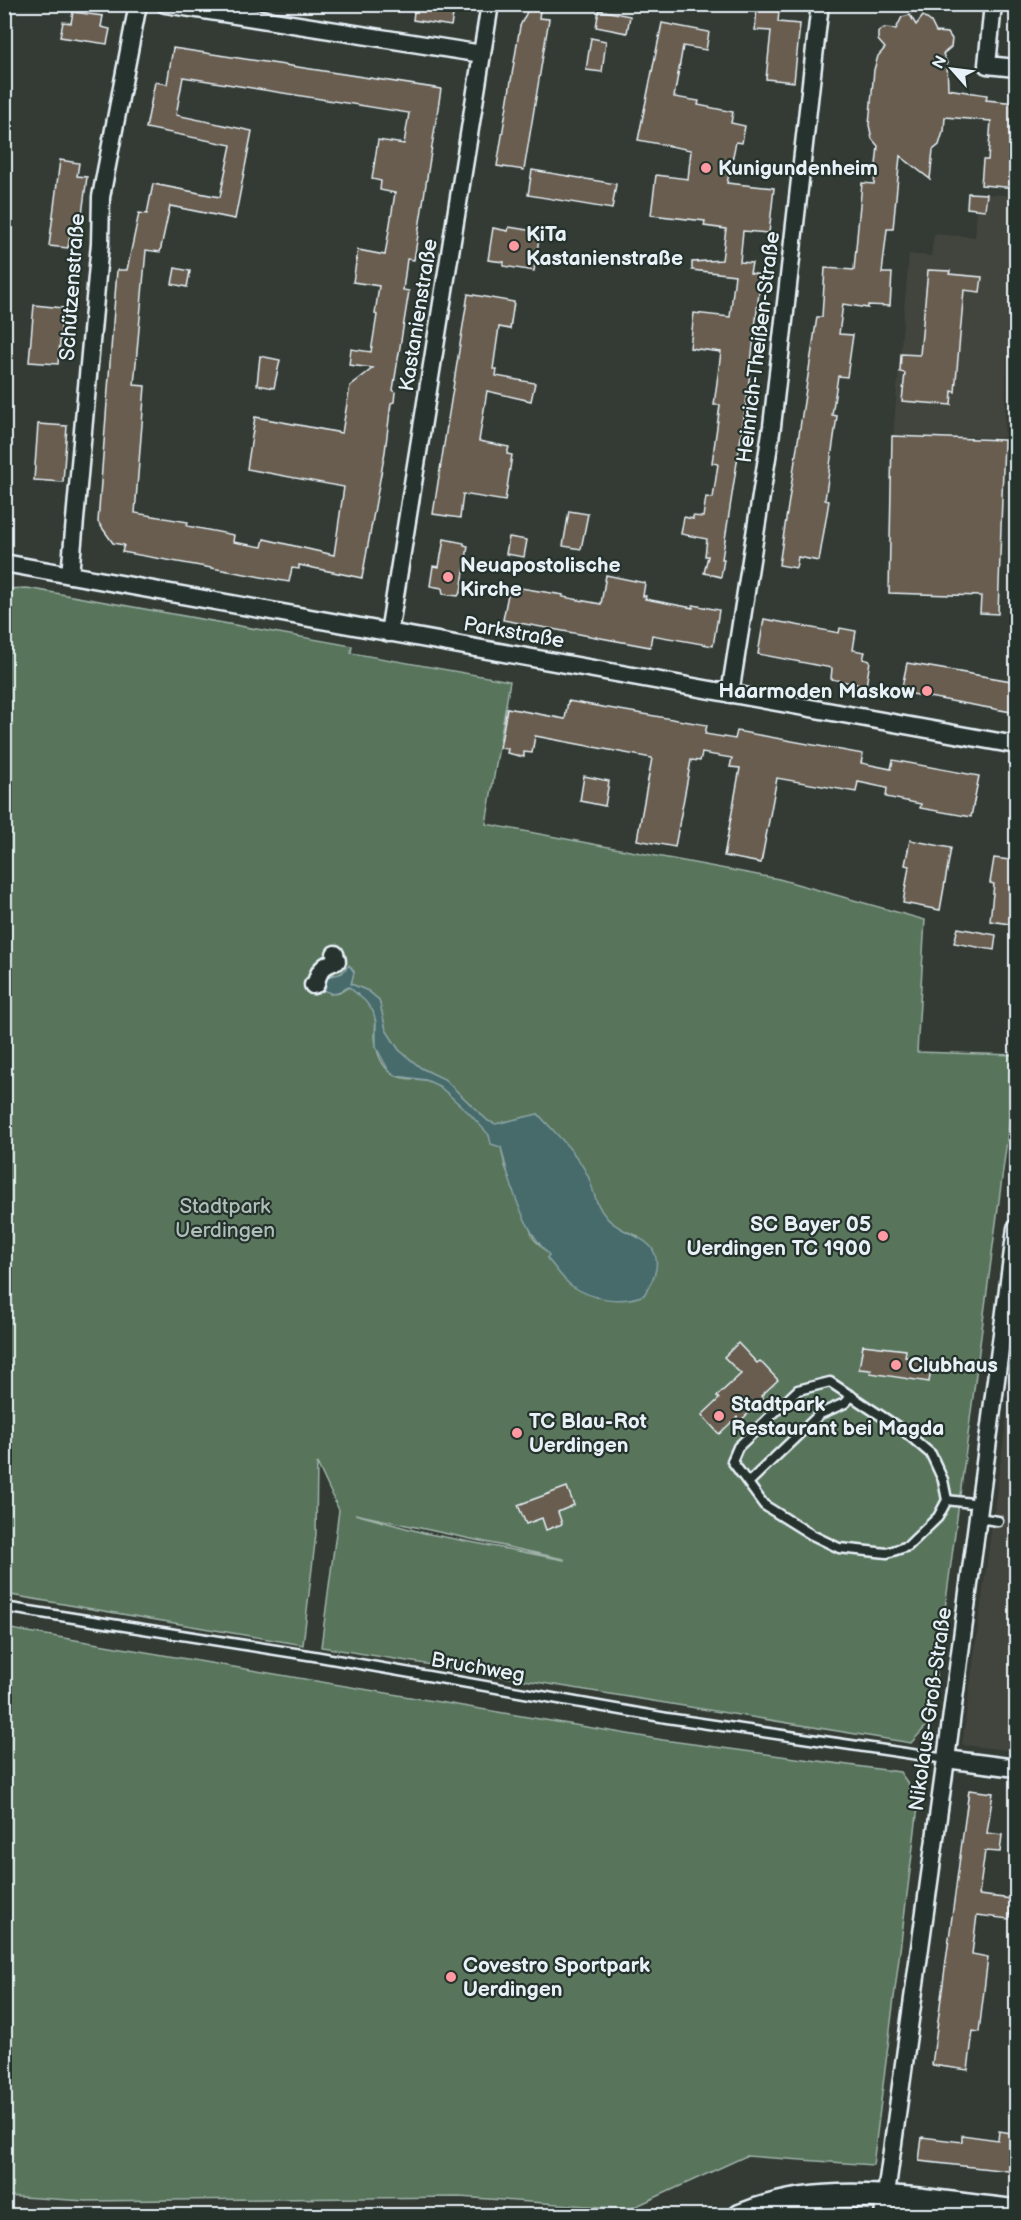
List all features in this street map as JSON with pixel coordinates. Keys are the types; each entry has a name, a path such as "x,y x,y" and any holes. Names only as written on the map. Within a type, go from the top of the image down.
{"street":[{"name":"Schützenstraße","path":"70,575 99,243 101,196 138,4"},
{"path":"165,4 482,54"},
{"name":"Kastanienstraße","path":"389,633 490,4"},
{"name":"Heinrich-Theißen-Straße","path":"730,694 772,426 820,4"},
{"path":"993,4 987,65 1017,68"},
{"name":"Parkstraße","path":"4,563 1017,746"},
{"path":"313,985 316,984 317,975 323,968 337,961 335,954"},
{"name":"Nikolaus-Groß-Straße","path":"885,2206 979,1511 1010,1321 1016,1232"},
{"path":"946,1759 1017,1768"},
{"path":"740,2216 765,2205 813,2196 885,2206 1017,2211"}],"lane":[{"path":"831,1382 904,1431 931,1454 943,1480 947,1500 938,1517 922,1534 908,1546 887,1553 839,1548 812,1535 764,1505 748,1483 732,1461 738,1447 798,1390 831,1382"},
{"path":"748,1483 820,1414 845,1403 852,1396"},
{"path":"947,1500 979,1511 998,1521"},
{"name":"Bruchweg","path":"4,1607 326,1658 667,1718 946,1759"}],"shaded area":[{"path":"987,194 1016,196 1016,348 1007,354 1004,438 893,435 909,254 931,256 934,234 975,237 977,210 986,211"},
{"path":"1010,1393 1016,1394 1016,1751 962,1745"}],"green space":[{"name":"Stadtpark Uerdingen","path":"27,588 352,646 351,653 510,681 486,824 779,879 925,920 917,1052 1016,1055 1016,1072 930,1722 911,1743 321,1647 339,1510 317,1463 316,1534 303,1645 5,1594 4,589","holes":["351,967 354,972 351,984 368,991 379,1000 386,1030 399,1050 421,1068 444,1079 491,1124 538,1114 569,1149 585,1172 603,1214 619,1228 638,1236 597,1297 571,1285 547,1258 550,1255 534,1239 505,1166 501,1147 492,1144 489,1135 479,1123 437,1085 427,1080 398,1077 388,1070 377,1050 374,1013 360,995 349,987 339,993 330,994 332,974 338,975","741,1374 763,1399 740,1421 717,1396","355,1514 564,1560 424,1533"]},
{"name":"Covestro Sportpark Uerdingen","path":"5,1628 663,1740 900,1772 919,1799 873,2165 746,2156 630,2209 459,2197 86,2201 5,2196"}],"water":[{"path":"349,965 354,972 351,984 368,991 379,1000 386,1030 399,1050 421,1068 444,1079 488,1121 496,1124 538,1114 565,1144 578,1159 588,1176 597,1202 606,1217 618,1227 645,1242 654,1252 656,1269 653,1280 644,1295 617,1300 598,1297 580,1291 562,1277 547,1258 549,1255 524,1219 508,1176 501,1147 491,1144 489,1135 439,1086 426,1080 397,1076 389,1071 376,1047 376,1022 373,1011 365,1001 349,987 334,994 325,991 322,984 326,978 342,973"}],"building":[{"path":"415,4 455,4 451,26 413,20"},
{"path":"531,4 541,4 539,18 549,19 524,170 497,166 520,26"},
{"path":"757,9 779,11 778,22 800,24 794,82 766,79 771,31 755,30"},
{"path":"599,10 630,16 627,33 596,27"},
{"path":"73,12 103,16 101,27 110,29 107,44 60,37 63,22 71,23"},
{"path":"910,15 916,25 923,16 931,22 936,32 948,33 952,39 951,47 943,54 947,63 948,89 987,95 986,100 1017,103 1017,188 981,185 983,160 988,160 991,121 945,117 944,132 939,145 933,150 930,179 900,156 893,229 887,229 882,273 892,273 890,306 868,305 868,308 843,304 839,334 853,335 847,377 838,376 832,415 837,416 825,500 829,501 819,561 798,557 796,568 779,565 817,317 822,317 825,268 854,270 862,183 874,184 878,146 872,139 869,125 874,70 878,56 885,48 878,40 878,32 884,28 896,29 902,17"},
{"path":"662,23 709,32 706,50 683,46 674,97 699,101 698,105 733,112 731,123 745,126 742,143 736,142 727,183 774,188 769,233 743,231 740,262 752,263 750,273 761,275 747,398 721,577 704,573 708,556 705,556 707,539 681,534 684,517 693,519 693,516 703,517 706,497 713,498 718,464 712,463 720,405 714,405 721,352 690,348 694,313 730,317 735,275 692,270 692,262 722,260 726,229 704,226 705,221 651,215 656,175 688,179 691,150 638,140"},
{"path":"591,38 606,41 602,72 586,70"},
{"path":"173,48 441,89 414,260 407,259 403,290 409,291 393,390 395,392 394,402 391,403 385,452 362,578 299,565 299,569 292,568 289,582 122,552 124,545 113,543 98,522 117,270 127,270 139,213 147,214 153,184 220,197 231,145 146,128 155,82 167,84","holes":["183,77 409,113 404,144 378,140 372,179 381,181 380,190 395,193 385,255 358,250 353,282 379,286 375,314 377,315 371,352 351,349 349,365 373,368 350,386 342,433 255,417 247,469 344,487 334,555 264,539 262,547 233,542 234,535 187,526 188,522 135,513 145,386 134,385 146,250 160,252 170,206 235,219 252,131 176,115"]},
{"path":"60,160 79,163 77,176 87,177 79,236 70,234 68,248 49,246"},
{"path":"532,170 616,184 612,209 528,195"},
{"path":"968,193 987,194 985,210 967,208"},
{"name":"KiTa Kastanienstraße","path":"509,227 540,232 534,271 503,266 504,262 488,260 493,228 508,231"},
{"path":"175,268 190,271 187,287 172,284"},
{"path":"928,270 950,271 949,274 982,277 980,292 964,290 955,392 952,391 951,405 902,401 905,373 900,372 901,354 920,355"},
{"path":"468,294 514,302 510,329 499,327 493,369 497,369 496,376 535,383 531,401 487,391 479,441 509,447 507,454 512,455 505,501 463,494 460,518 433,514"},
{"path":"34,305 63,308 58,364 29,362"},
{"path":"260,356 280,360 274,388 257,385"},
{"path":"38,424 67,426 63,482 34,480"},
{"path":"892,436 1004,440 998,614 980,613 981,596 889,593"},
{"path":"569,511 588,514 581,549 563,546"},
{"path":"509,537 527,540 524,557 506,554"},
{"name":"Neuapostolische Kirche","path":"444,539 468,546 461,591 458,596 443,594 442,588 430,586 433,566 439,567"},
{"path":"606,575 645,583 643,596 646,596 645,599 693,608 693,605 719,610 713,646 652,635 650,647 503,620 509,589 520,591 521,588 601,604"},
{"path":"764,619 839,633 840,628 856,631 853,650 865,652 863,659 870,661 866,686 831,679 832,668 758,654"},
{"path":"907,663 1017,682 1017,713 901,692"},
{"path":"568,701 707,725 705,734 735,739 737,731 863,754 861,763 891,769 893,760 979,776 971,817 920,808 921,804 886,797 887,788 858,782 856,792 777,778 761,863 724,856 740,768 730,767 732,758 702,753 700,761 691,760 675,847 637,840 652,758 535,736 532,753 524,752 524,757 507,753 508,749 500,748 507,708 565,719"},
{"path":"584,776 609,781 605,806 580,801"},
{"path":"910,840 951,848 940,910 903,903 909,866 905,865"},
{"path":"994,858 1017,861 1017,925 990,921 994,884 990,883"},
{"path":"958,928 996,935 994,950 954,943"},
{"path":"738,1343 778,1380 761,1396 764,1399 740,1421 737,1417 719,1434 702,1415 719,1399 717,1396 741,1374 724,1357"},
{"name":"Clubhaus","path":"863,1345 906,1350 905,1357 932,1361 929,1382 870,1373 871,1370 859,1369"},
{"path":"567,1487 574,1505 558,1512 562,1524 546,1530 542,1518 526,1524 518,1505"},
{"path":"969,1790 993,1793 987,1833 1002,1835 1000,1852 985,1851 979,1895 1012,1899 1009,1919 977,1915 972,1954 988,1957 979,2032 973,2031 968,2070 932,2065"},
{"path":"999,2131 1011,2133 1017,2148 1017,2172 919,2161 922,2137 962,2142 962,2135 998,2140"}],"place":[{"name":"Kunigundenheim","path":"706,168"},
{"name":"KiTa Kastanienstraße","path":"514,246"},
{"name":"Neuapostolische Kirche","path":"448,577"},
{"name":"Haarmoden Maskow","path":"927,691"},
{"name":"SC Bayer 05 Uerdingen TC 1900","path":"883,1236"},
{"name":"Clubhaus","path":"896,1365"},
{"name":"Stadtpark Restaurant bei Magda","path":"719,1416"},
{"name":"TC Blau-Rot Uerdingen","path":"517,1433"},
{"name":"Covestro Sportpark Uerdingen","path":"451,1977"}]}
